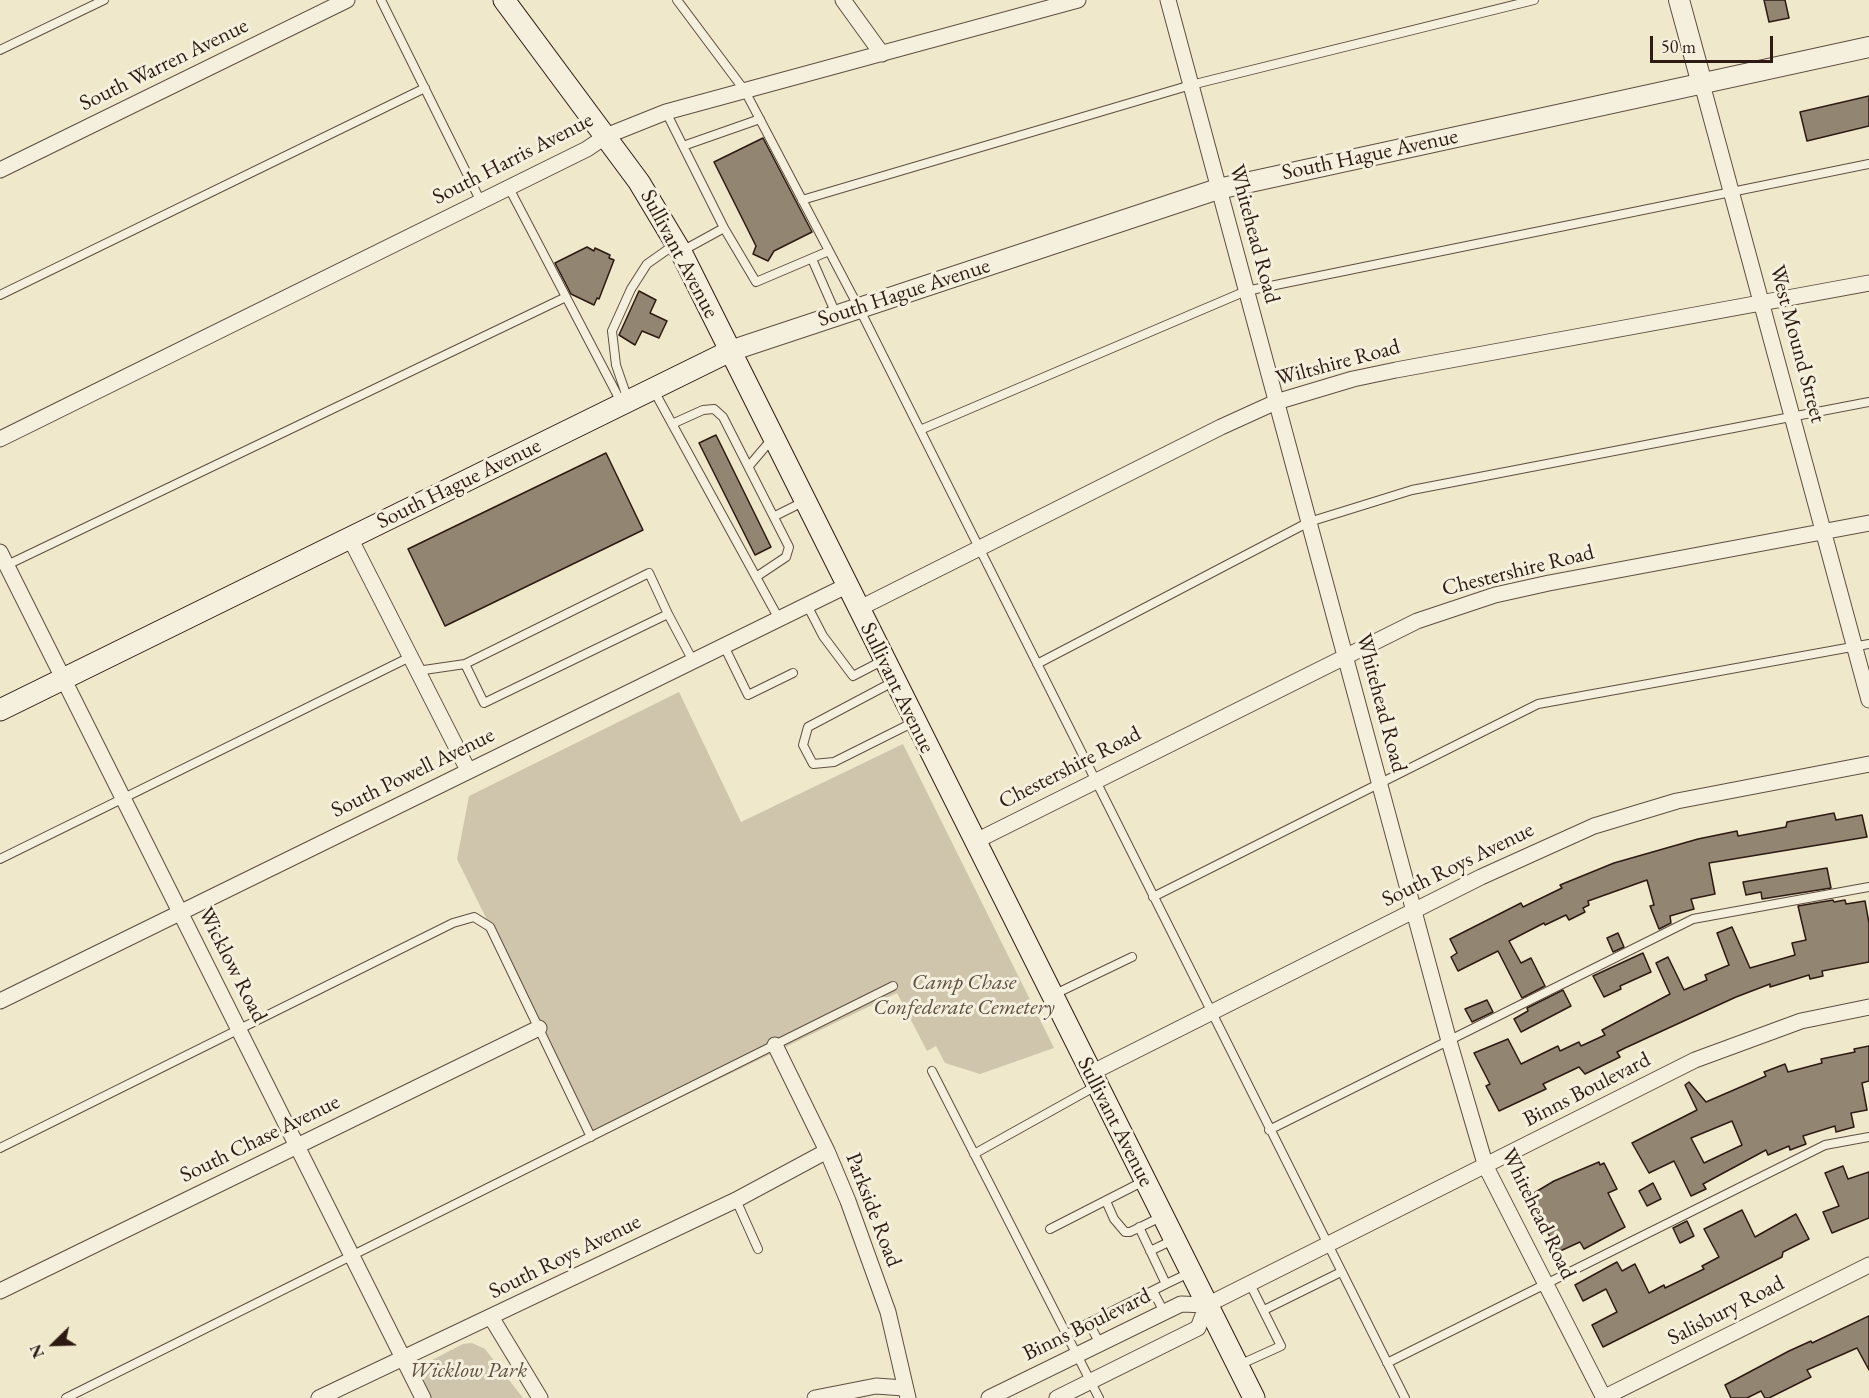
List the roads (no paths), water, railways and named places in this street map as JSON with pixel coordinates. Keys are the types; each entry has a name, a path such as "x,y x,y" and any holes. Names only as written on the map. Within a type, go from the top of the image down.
{"main road":[{"name":"Sullivant Avenue","path":"504,0 639,182 679,248 1254,1398"},
{"name":"South Hague Avenue","path":"0,710 730,351"}],"street":[{"name":"South Warren Avenue","path":"0,170 347,0"},
{"path":"843,0 882,54"},
{"name":"South Harris Avenue","path":"0,440 587,149 606,136 666,112 1078,0"},
{"name":"Whitehead Road","path":"1168,0 1449,1041 1486,1167 1604,1398"},
{"name":"West Mound Street","path":"1679,0 1824,531 1862,645 1869,700"},
{"name":"South Hague Avenue","path":"730,351 1218,189 1869,47"},
{"name":"Wiltshire Road","path":"858,609 1221,427 1276,402 1353,379 1396,370 1869,283"},
{"name":"Chestershire Road","path":"974,842 1417,621 1495,595 1869,523"},
{"path":"350,538 468,770"},
{"name":"Wicklow Road","path":"2,562 124,798 423,1398"},
{"name":"South Powell Avenue","path":"0,1001 846,586"},
{"name":"South Roys Avenue","path":"1094,1079 1211,1014 1414,911 1563,840 1625,816 1677,801 1869,764"},
{"name":"Binns Boulevard","path":"990,1398 1181,1304 1207,1305 1486,1167 1695,1060 1801,1021 1869,1007"},
{"name":"South Chase Avenue","path":"0,1291 539,1028"},
{"name":"Parkside Road","path":"775,1045 827,1151 888,1312 906,1393"},
{"name":"South Roys Avenue","path":"320,1398 736,1200 827,1151"},
{"name":"Salisbury Road","path":"1604,1398 1869,1265"},
{"path":"1057,1398 1198,1328 1207,1305"},
{"path":"491,1317 540,1398"},
{"path":"814,1398 876,1386 906,1393"}],"lane":[{"path":"0,50 105,0"},
{"path":"381,0 481,202"},
{"path":"677,0 745,91 859,308 1405,1398"},
{"path":"802,200 1191,85 1534,0"},
{"path":"0,295 425,88"},
{"path":"666,112 724,228 756,282 829,251"},
{"path":"683,146 760,119"},
{"path":"920,430 1246,291 1869,164"},
{"path":"509,188 625,403"},
{"path":"625,403 616,365 612,331 631,289 647,264 724,228"},
{"path":"812,259 836,315"},
{"path":"2,562 566,297"},
{"path":"653,389 779,619"},
{"path":"1037,664 1309,522 1412,490 1869,402"},
{"path":"672,424 703,410 714,410 723,417 789,547 786,557 756,577"},
{"path":"749,466 773,437"},
{"path":"775,516 804,502"},
{"path":"0,859 124,798 414,664 465,664 649,573 693,661"},
{"path":"807,605 823,636 853,676 884,661"},
{"path":"465,664 484,703 668,614"},
{"path":"1153,897 1538,704 1862,645"},
{"path":"724,646 748,695 793,673"},
{"path":"894,681 808,727 803,745 813,764 834,762 914,722"},
{"path":"1269,1130 1694,919 1869,886"},
{"path":"0,1148 453,923 474,916 490,927 591,1137"},
{"path":"1051,995 1132,957"},
{"path":"66,1398 893,986"},
{"path":"932,1071 1099,1398"},
{"path":"974,1154 1094,1079"},
{"path":"1387,1363 1825,1145 1869,1137"},
{"path":"1050,1229 1144,1181"},
{"path":"736,1200 758,1249"},
{"path":"1106,1201 1114,1219 1125,1232 1162,1216"},
{"path":"1139,1227 1166,1284"},
{"path":"1150,1251 1174,1239"},
{"path":"1067,1334 1190,1272"},
{"path":"1264,1310 1341,1272"},
{"path":"1238,1366 1281,1346 1250,1284"},
{"path":"1153,1291 1164,1312"},
{"path":"1089,1323 1100,1344"}],"park label":[{"name":"Camp Chase Confederate Cemetery","path":"964,996"},
{"name":"Wicklow Park","path":"468,1371"}]}
